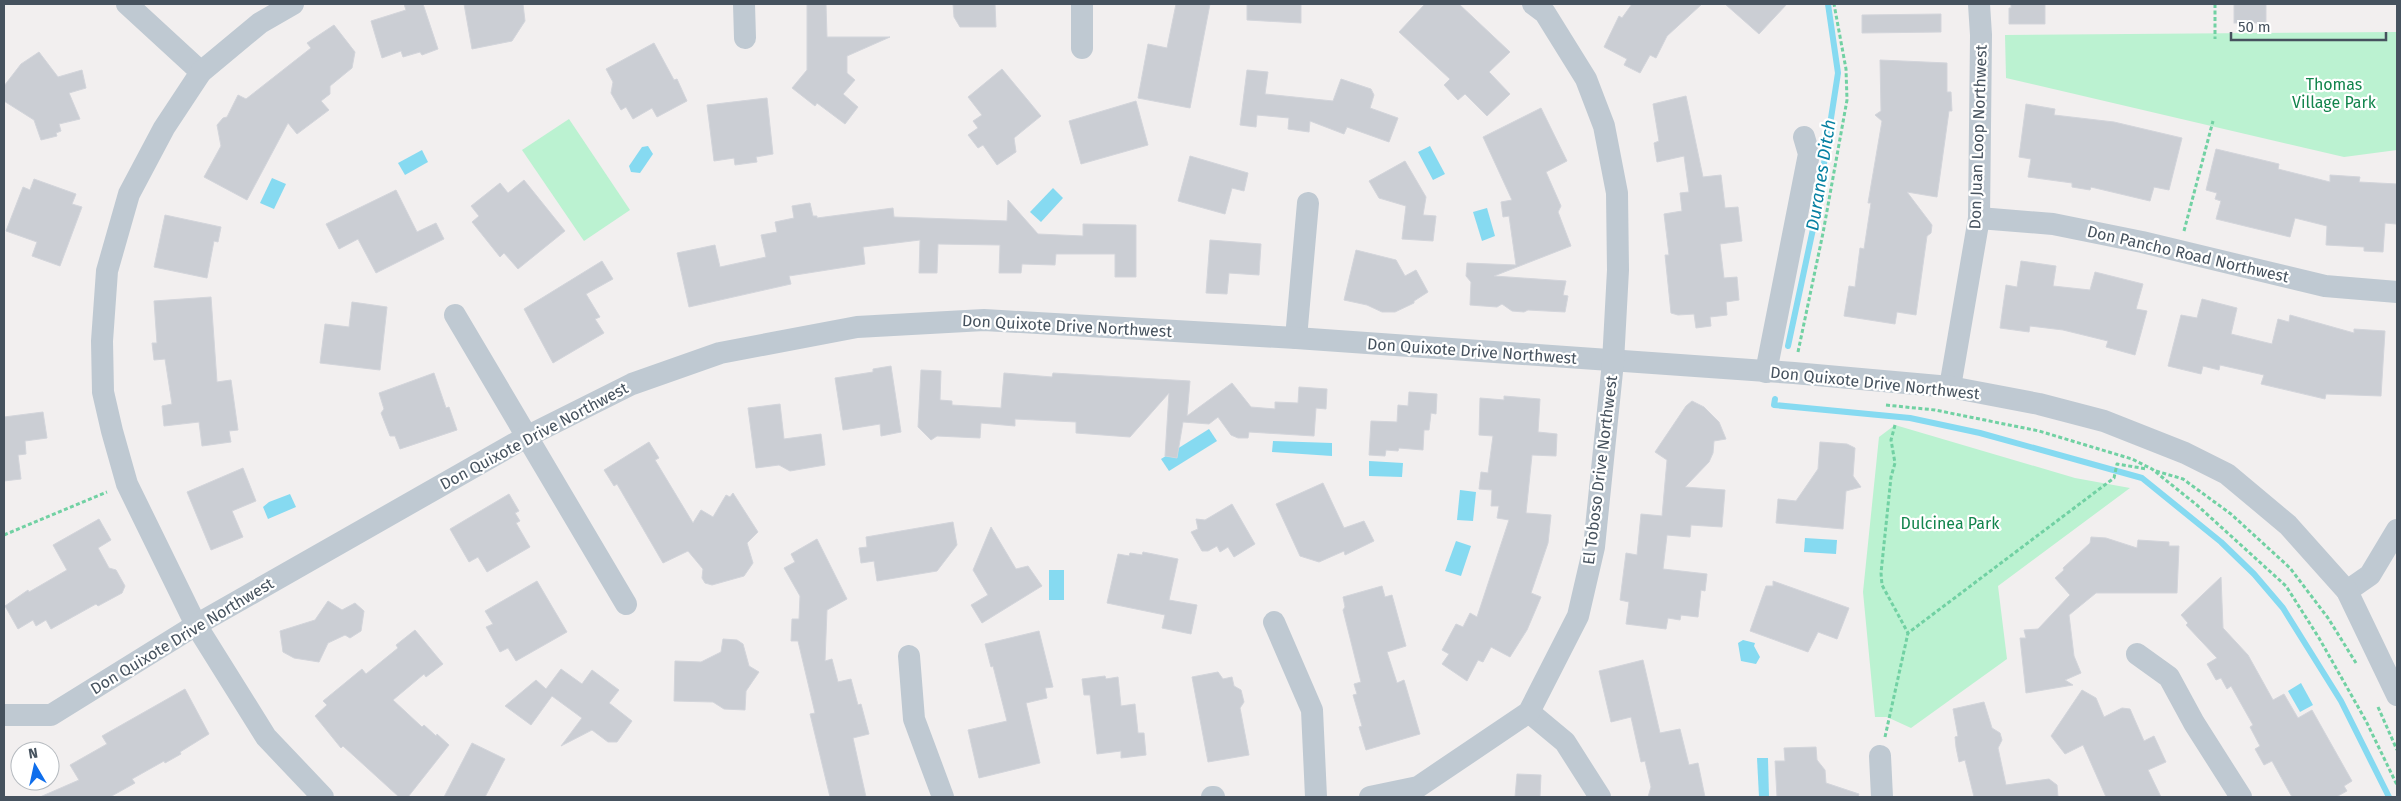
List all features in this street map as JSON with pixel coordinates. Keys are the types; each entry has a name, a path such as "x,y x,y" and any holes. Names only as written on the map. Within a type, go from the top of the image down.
{"street":[{"path":"127,4 201,72"},
{"path":"293,4 260,23 201,72 164,128 129,194 107,271 102,341 104,392 112,431 127,484 196,625 266,737 323,797"},
{"path":"744,4 745,38"},
{"path":"1082,4 1082,48"},
{"name":"Don Juan Loop Northwest","path":"1950,387 1978,218 1979,4"},
{"name":"El Toboso Drive Northwest","path":"1370,797 1418,787 1529,712 1578,616 1594,547 1613,362 1618,270 1616,193 1604,126 1586,79 1545,7"},
{"path":"1766,372 1809,154 1804,137"},
{"path":"1296,338 1308,203"},
{"name":"Don Pancho Road Northwest","path":"1978,218 2053,224 2178,251 2324,286 2397,292"},
{"path":"455,315 626,604"},
{"name":"Don Quixote Drive Northwest","path":"4,715 51,715 196,625 528,436 632,384 720,353 857,327 984,320 1296,338 1613,362 1794,373 1950,387 2039,404 2104,421 2185,453 2227,474 2288,525 2347,591 2397,695"},
{"path":"2347,591 2370,575 2397,530"},
{"path":"1274,622 1312,710 1316,797"},
{"path":"2137,654 2169,677 2194,723 2241,797"},
{"path":"909,656 914,719 943,797"},
{"path":"1529,712 1565,742 1600,797"},
{"path":"1880,756 1882,797"}],"path":[{"path":"1794,373 1824,233 1847,100 1846,69 1834,4"},
{"path":"2214,4 2215,39"},
{"path":"2178,251 2213,121"},
{"path":"1877,404 1935,410 2039,431 2132,459 2152,470 2198,506 2286,586 2319,638 2366,721 2397,785"},
{"path":"1880,756 1889,724 1908,633 1882,585 1881,573 1891,477 1895,463 1891,440 1895,425"},
{"path":"1908,633 2114,478 2117,464 2152,470 2183,479 2231,514 2290,568 2328,618 2360,670"},
{"path":"4,535 127,484"},
{"path":"2377,705 2397,750"}],"green space":[{"name":"Thomas Village Park","path":"2396,32 2397,150 2344,157 2006,78 2005,35"},
{"path":"569,119 630,210 584,241 522,150"},
{"name":"Dulcinea Park","path":"1895,425 2075,478 2130,488 1998,586 2007,659 1911,728 1887,717 1875,717 1863,592 1879,437"}],"water":[{"path":"648,146 653,154 640,173 631,172 629,166 642,147"},
{"path":"1430,146 1445,174 1433,180 1418,152"},
{"path":"422,150 428,162 405,175 398,163"},
{"path":"272,178 286,184 274,209 260,203"},
{"path":"1053,188 1063,198 1041,222 1030,212"},
{"path":"1487,208 1495,236 1482,241 1473,212"},
{"path":"1209,429 1217,441 1169,471 1161,459"},
{"path":"1273,441 1332,443 1332,456 1272,452"},
{"path":"1369,461 1403,463 1402,477 1369,476"},
{"path":"1460,490 1476,492 1473,521 1457,520"},
{"path":"290,494 296,507 268,519 263,507 269,502"},
{"path":"1805,538 1837,540 1836,554 1804,552"},
{"path":"1456,541 1471,546 1461,576 1445,571"},
{"path":"1049,570 1064,570 1064,600 1049,600"},
{"path":"1743,640 1755,643 1754,646 1760,657 1756,664 1741,661 1738,643"},
{"path":"2301,683 2313,705 2300,712 2288,691"},
{"path":"1757,758 1768,758 1769,797 1759,797"}],"building":[{"path":"404,4 423,4 438,49 422,55 420,52 403,57 401,51 382,58 371,21 406,10"},
{"path":"464,4 523,4 525,21 512,41 472,49"},
{"path":"807,4 826,4 827,37 890,37 847,56 847,73 855,80 843,94 858,107 845,124 817,103 815,106 792,88 807,70"},
{"path":"953,4 995,4 996,27 960,27 954,17"},
{"path":"1176,4 1210,4 1190,108 1138,98 1148,44 1167,48"},
{"path":"1247,4 1301,4 1301,23 1247,20"},
{"path":"1425,4 1459,4 1510,52 1489,72 1510,94 1487,116 1465,94 1458,100 1444,85 1450,79 1399,32"},
{"path":"1632,4 1702,4 1667,36 1656,58 1650,55 1640,73 1624,65 1627,59 1604,47 1619,16 1622,18"},
{"path":"1725,4 1787,4 1759,34"},
{"path":"2011,4 2045,4 2045,24 2009,24 2009,8 2011,8"},
{"path":"2234,4 2266,4 2266,23 2234,23"},
{"path":"1941,14 1941,32 1862,33 1862,15"},
{"path":"334,25 355,52 352,68 330,86 330,94 321,101 329,110 297,134 288,123 247,200 204,177 221,146 217,125 223,118 227,117 238,95 246,99 311,48 307,43"},
{"path":"654,43 674,80 677,79 687,101 657,117 652,108 633,119 626,107 621,110 611,93 613,82 606,69"},
{"path":"39,52 58,77 82,70 86,88 69,93 80,119 59,124 61,131 56,133 57,136 41,140 34,120 4,101 4,86 21,64"},
{"path":"1880,60 1947,63 1947,92 1951,92 1952,111 1949,111 1937,197 1907,192 1932,225 1931,233 1927,236 1916,315 1897,312 1895,324 1844,316 1849,286 1855,287 1860,248 1864,249 1871,203 1868,203 1882,121 1875,115 1881,111"},
{"path":"1002,69 1041,116 1014,138 1016,152 997,165 983,145 978,148 968,135 978,128 973,121 982,115 968,97"},
{"path":"1247,70 1268,72 1265,94 1333,101 1341,79 1371,89 1374,95 1370,108 1398,118 1389,142 1347,127 1344,134 1310,121 1309,132 1288,129 1289,118 1257,115 1256,127 1240,125"},
{"path":"1686,96 1703,177 1721,175 1725,208 1738,207 1742,241 1720,244 1724,278 1737,277 1739,300 1726,302 1727,315 1710,317 1711,326 1696,328 1694,314 1678,315 1671,313 1665,255 1669,255 1664,214 1682,211 1680,193 1689,192 1684,156 1657,162 1654,143 1659,141 1653,104"},
{"path":"767,98 773,154 756,157 757,162 735,165 734,158 714,161 707,105"},
{"path":"1136,101 1148,145 1081,164 1069,121"},
{"path":"2026,104 2055,109 2054,115 2114,122 2182,138 2169,190 2154,187 2150,201 2091,187 2090,190 2072,187 2072,183 2028,177 2031,159 2019,157"},
{"path":"1541,108 1567,161 1546,172 1561,206 1558,212 1571,246 1494,276 1566,281 1563,295 1568,296 1565,312 1512,311 1502,304 1497,307 1470,305 1471,282 1466,276 1467,263 1516,265 1509,216 1503,217 1501,202 1512,200 1483,137"},
{"path":"2216,149 2279,164 2278,169 2330,182 2330,175 2360,177 2359,182 2397,184 2396,224 2385,223 2383,252 2364,251 2364,247 2326,245 2327,226 2295,218 2290,237 2216,219 2221,201 2215,199 2217,193 2206,190"},
{"path":"1190,156 1248,173 1244,191 1232,188 1225,214 1178,201"},
{"path":"1405,161 1426,197 1423,215 1436,216 1433,241 1402,239 1406,206 1379,198 1369,181"},
{"path":"34,179 76,194 72,204 82,207 60,266 32,256 37,242 6,231 23,187 30,190"},
{"path":"524,180 565,231 518,269 504,253 500,257 472,222 479,216 471,206 500,183 508,193"},
{"path":"396,190 417,232 436,223 444,239 376,273 358,239 339,249 326,224"},
{"path":"1008,200 1038,234 1083,236 1083,224 1136,225 1136,277 1115,277 1115,254 1056,254 1055,265 1022,264 1021,273 999,273 1000,245 938,244 937,273 919,273 920,240 863,247 865,264 789,276 791,284 689,307 677,253 715,245 720,267 766,257 761,235 777,232 775,222 794,218 792,206 810,203 813,216 817,216 817,218 893,208 894,217 1007,221"},
{"path":"165,215 221,227 218,242 214,241 207,278 154,267"},
{"path":"1210,240 1261,244 1259,275 1229,273 1227,294 1206,293"},
{"path":"1356,250 1396,260 1405,276 1416,270 1428,292 1414,301 1414,303 1395,312 1382,312 1367,305 1344,300"},
{"path":"602,261 613,279 586,294 600,317 595,319 604,333 553,363 524,309"},
{"path":"2021,261 2056,266 2053,286 2090,290 2095,272 2143,284 2136,309 2147,311 2135,355 2106,347 2108,341 2063,330 2030,326 2029,332 2000,328 2006,285 2017,287"},
{"path":"211,297 217,382 231,380 238,430 229,431 231,442 202,446 199,422 164,426 162,406 172,404 165,359 154,360 152,343 157,343 154,301"},
{"path":"2202,299 2237,308 2231,334 2272,344 2278,319 2289,322 2290,315 2354,333 2354,329 2385,331 2381,396 2326,394 2325,399 2261,384 2264,375 2220,365 2219,370 2203,366 2201,374 2168,366 2181,315 2197,318"},
{"path":"352,302 387,307 380,370 320,363 325,324 349,327"},
{"path":"891,366 901,432 881,436 880,424 843,430 835,378 873,372 873,369"},
{"path":"921,370 941,371 940,400 952,401 952,405 1001,408 1004,373 1052,377 1053,373 1190,381 1187,416 1232,383 1251,407 1275,409 1275,402 1298,403 1299,387 1327,389 1326,409 1316,408 1314,436 1249,432 1248,438 1238,438 1231,435 1218,417 1209,424 1183,422 1177,458 1165,456 1169,393 1130,437 1076,433 1076,422 1015,419 1015,426 981,423 980,438 937,436 931,440 918,427"},
{"path":"434,373 446,408 449,407 457,430 400,449 395,436 390,436 381,413 384,409 379,393"},
{"path":"1409,392 1437,394 1436,414 1431,413 1429,430 1424,430 1423,450 1399,448 1398,451 1386,450 1385,456 1369,455 1371,421 1397,422 1398,405 1408,406"},
{"path":"1504,396 1540,399 1538,432 1557,434 1556,456 1532,455 1526,513 1551,515 1548,543 1531,593 1541,597 1527,630 1510,657 1491,647 1483,662 1478,660 1467,681 1442,664 1449,654 1442,650 1456,624 1463,627 1470,613 1477,617 1509,520 1497,518 1499,506 1491,506 1492,490 1479,489 1481,472 1488,473 1493,436 1479,435 1480,398 1504,400"},
{"path":"1692,401 1704,407 1719,422 1726,439 1714,441 1713,453 1709,462 1685,487 1725,490 1722,527 1691,525 1690,537 1667,535 1663,569 1707,574 1705,591 1701,590 1698,617 1681,615 1680,620 1668,618 1666,629 1626,624 1629,602 1620,600 1626,553 1637,555 1641,514 1662,516 1667,460 1655,452 1686,406"},
{"path":"780,404 784,439 821,434 825,465 790,471 779,465 756,468 748,408"},
{"path":"43,412 47,438 25,441 26,454 18,455 21,479 4,481 4,417"},
{"path":"649,442 659,458 655,460 693,523 701,510 713,517 726,495 730,497 733,493 758,532 747,543 753,563 744,576 712,585 705,583 702,578 703,569 688,551 663,563 617,484 614,486 604,470"},
{"path":"1820,442 1847,444 1855,448 1853,476 1861,487 1846,491 1843,529 1776,523 1778,499 1796,501 1818,469"},
{"path":"243,468 256,501 232,511 243,537 211,550 187,492"},
{"path":"1323,483 1344,528 1364,521 1374,541 1345,555 1344,551 1319,562 1300,556 1276,504"},
{"path":"509,494 519,511 515,513 520,521 516,523 530,547 487,572 478,557 469,562 450,529"},
{"path":"1232,504 1255,544 1234,557 1228,547 1220,552 1217,546 1208,551 1202,551 1191,532 1198,529 1196,519 1205,520"},
{"path":"99,519 111,540 98,548 109,568 116,570 125,586 122,593 98,606 96,604 51,629 46,620 36,626 33,620 18,629 5,606 28,590 29,592 67,570 53,545"},
{"path":"953,522 957,545 937,571 877,581 874,561 861,563 859,548 867,547 866,537"},
{"path":"991,527 1016,569 1028,566 1042,586 982,623 971,605 988,595 973,570"},
{"path":"2091,537 2106,538 2137,548 2138,540 2169,542 2169,546 2179,546 2177,593 2096,593 2069,615 2074,656 2081,673 2065,680 2073,685 2026,693 2020,638 2026,638 2024,630 2038,629 2070,595 2055,578 2090,543"},
{"path":"817,539 847,599 827,610 825,661 832,659 838,682 851,679 858,705 861,704 869,734 853,738 866,797 830,797 810,714 815,713 798,641 791,641 792,619 799,619 800,596 784,568 795,562 791,554"},
{"path":"1143,552 1178,559 1169,600 1197,605 1191,634 1162,628 1165,615 1107,603 1118,554 1129,556 1130,553 1142,555"},
{"path":"2221,577 2223,628 2248,655 2273,700 2284,694 2298,718 2312,710 2352,781 2344,786 2347,791 2336,797 2292,797 2272,761 2264,765 2255,749 2260,746 2250,727 2253,725 2231,686 2227,689 2221,678 2216,680 2207,664 2217,658 2186,625 2188,623 2181,615"},
{"path":"537,581 567,632 516,661 508,648 500,652 486,627 493,624 485,611"},
{"path":"1773,581 1849,608 1837,639 1818,632 1808,652 1750,631 1766,586 1773,586"},
{"path":"1382,586 1385,597 1392,595 1406,646 1387,652 1397,683 1404,680 1420,734 1366,750 1359,727 1362,726 1353,695 1357,694 1354,684 1361,682 1343,610 1345,607 1343,597"},
{"path":"328,601 342,610 355,603 364,611 361,631 350,638 345,635 328,643 319,662 294,658 283,652 280,631 315,620"},
{"path":"415,630 443,664 426,677 424,674 393,700 422,727 424,725 449,745 408,797 399,797 343,746 341,748 315,716 327,705 323,701 362,669 366,674 398,648 396,645"},
{"path":"1039,631 1053,687 1045,688 1047,698 1026,703 1040,763 979,778 968,730 1007,721 993,666 991,667 985,644"},
{"path":"723,639 737,640 743,644 749,666 759,672 746,691 745,710 724,709 713,702 674,701 675,661 701,662 721,652"},
{"path":"1643,660 1660,733 1680,729 1689,765 1698,763 1705,797 1648,797 1651,787 1645,761 1641,762 1631,717 1611,722 1599,671"},
{"path":"561,669 582,684 592,670 619,690 609,703 632,721 617,742 608,742 592,730 561,746 582,718 552,696 531,725 505,706 536,680 546,689"},
{"path":"1218,672 1223,679 1232,677 1234,686 1241,690 1244,702 1240,708 1249,755 1208,762 1192,677"},
{"path":"1105,676 1106,679 1118,677 1121,706 1135,704 1138,733 1144,733 1146,755 1121,758 1121,751 1097,754 1090,695 1084,695 1082,679"},
{"path":"185,689 209,734 180,752 181,754 132,779 135,783 110,797 40,797 54,791 60,791 60,788 79,780 70,765 107,744 102,736"},
{"path":"2082,690 2096,698 2104,717 2122,708 2130,709 2144,741 2154,736 2166,762 2148,770 2161,797 2106,797 2083,745 2065,754 2051,736"},
{"path":"1984,702 1992,728 2000,733 2002,740 1998,748 2006,785 2049,779 2057,785 2058,797 1974,797 1965,760 1959,762 1955,737 1958,736 1953,709"},
{"path":"472,743 505,759 485,797 444,797"},
{"path":"1816,747 1817,760 1825,770 1826,783 1859,794 1858,797 1777,797 1775,761 1785,761 1784,748"},
{"path":"1517,774 1541,775 1540,797 1515,797"}],"waterway":[{"name":"Duranes Ditch","path":"1788,346 1816,215 1838,73 1828,4"},
{"path":"1775,399 1774,405 1910,418 1980,433 2142,478 2221,542 2254,574 2283,608 2341,701 2389,797"}]}
